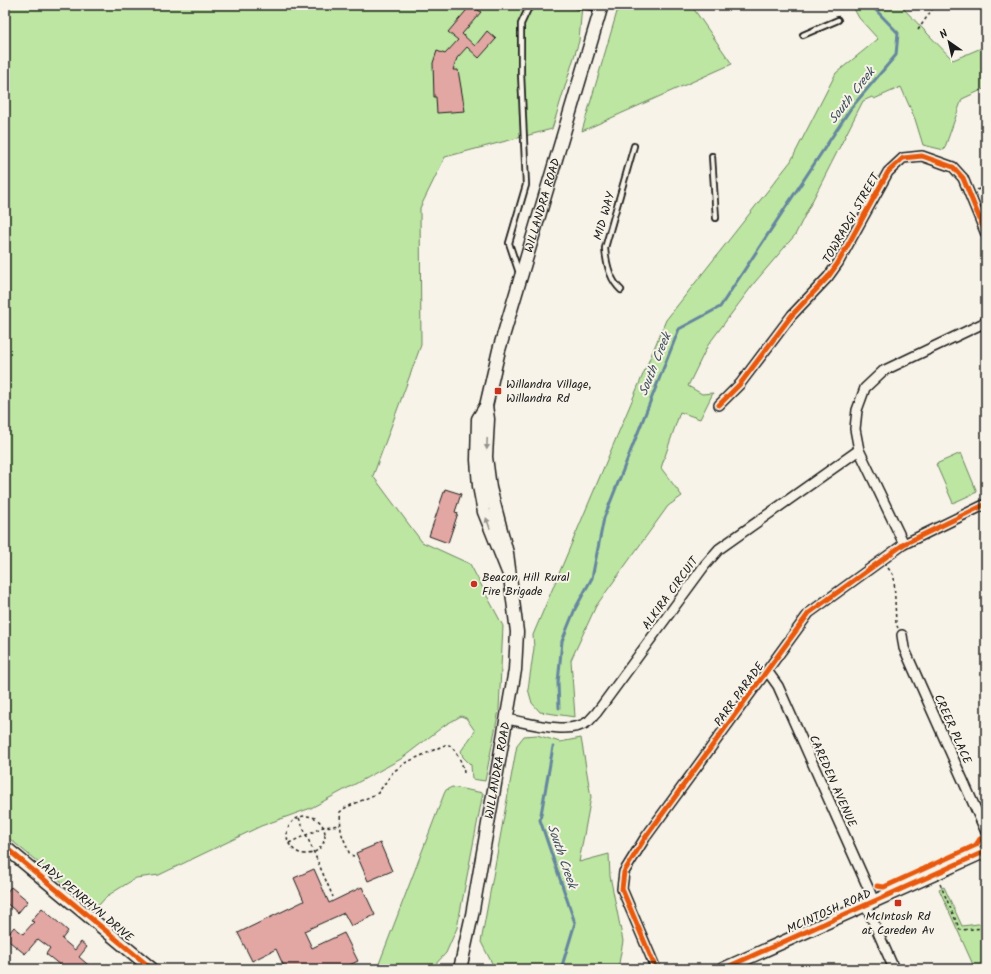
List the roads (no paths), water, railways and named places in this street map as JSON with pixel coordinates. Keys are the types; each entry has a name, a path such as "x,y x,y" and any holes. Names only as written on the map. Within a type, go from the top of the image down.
{"main road":[{"name":"WILLANDRA ROAD","path":"460,969 472,914 507,719 517,650 508,572 487,521 479,486 477,460 478,419 486,406 499,350 602,7"},
{"name":"LADY PENRHYN DRIVE","path":"5,846 152,969"},
{"name":"MCINTOSH ROAD","path":"723,969 986,851"}],"street":[{"name":"TOWRADGI STREET","path":"719,405 740,384 792,315 832,272 888,172 903,158 922,156 953,167 963,178 986,234"},
{"path":"904,544 859,450 856,429 857,410 865,388 883,372 986,322"},
{"name":"ALKIRA CIRCUIT","path":"507,719 562,728 578,727 589,721 704,565 719,549 859,450"},
{"name":"PARR PARADE","path":"656,969 622,889 624,872 645,838 768,672 809,613 904,544 986,504"},
{"name":"CREER PLACE","path":"902,635 904,648 986,832"},
{"name":"CAREDEN AVENUE","path":"768,672 778,686 870,903 894,969"}],"lane":[{"path":"521,280 509,243 526,185 521,73 522,24 528,9 534,5"},
{"path":"578,5 602,7"},
{"path":"803,35 838,20"},
{"name":"MID WAY","path":"622,290 611,274 606,260 605,248 634,146"},
{"path":"712,156 716,218"}],"waterway":[{"name":"South Creek","path":"559,708 558,683 562,641 575,609 592,578 604,518 679,329 720,307 851,108 896,55 898,33 871,5"},
{"name":"South Creek","path":"553,747 540,820 575,923 561,969"}],"place":[{"name":"Willandra Village, Willandra Rd","path":"498,391"},
{"name":"Beacon Hill Rural Fire Brigade","path":"474,584"},
{"name":"McIntosh Rd at Careden Av","path":"898,903"}]}
